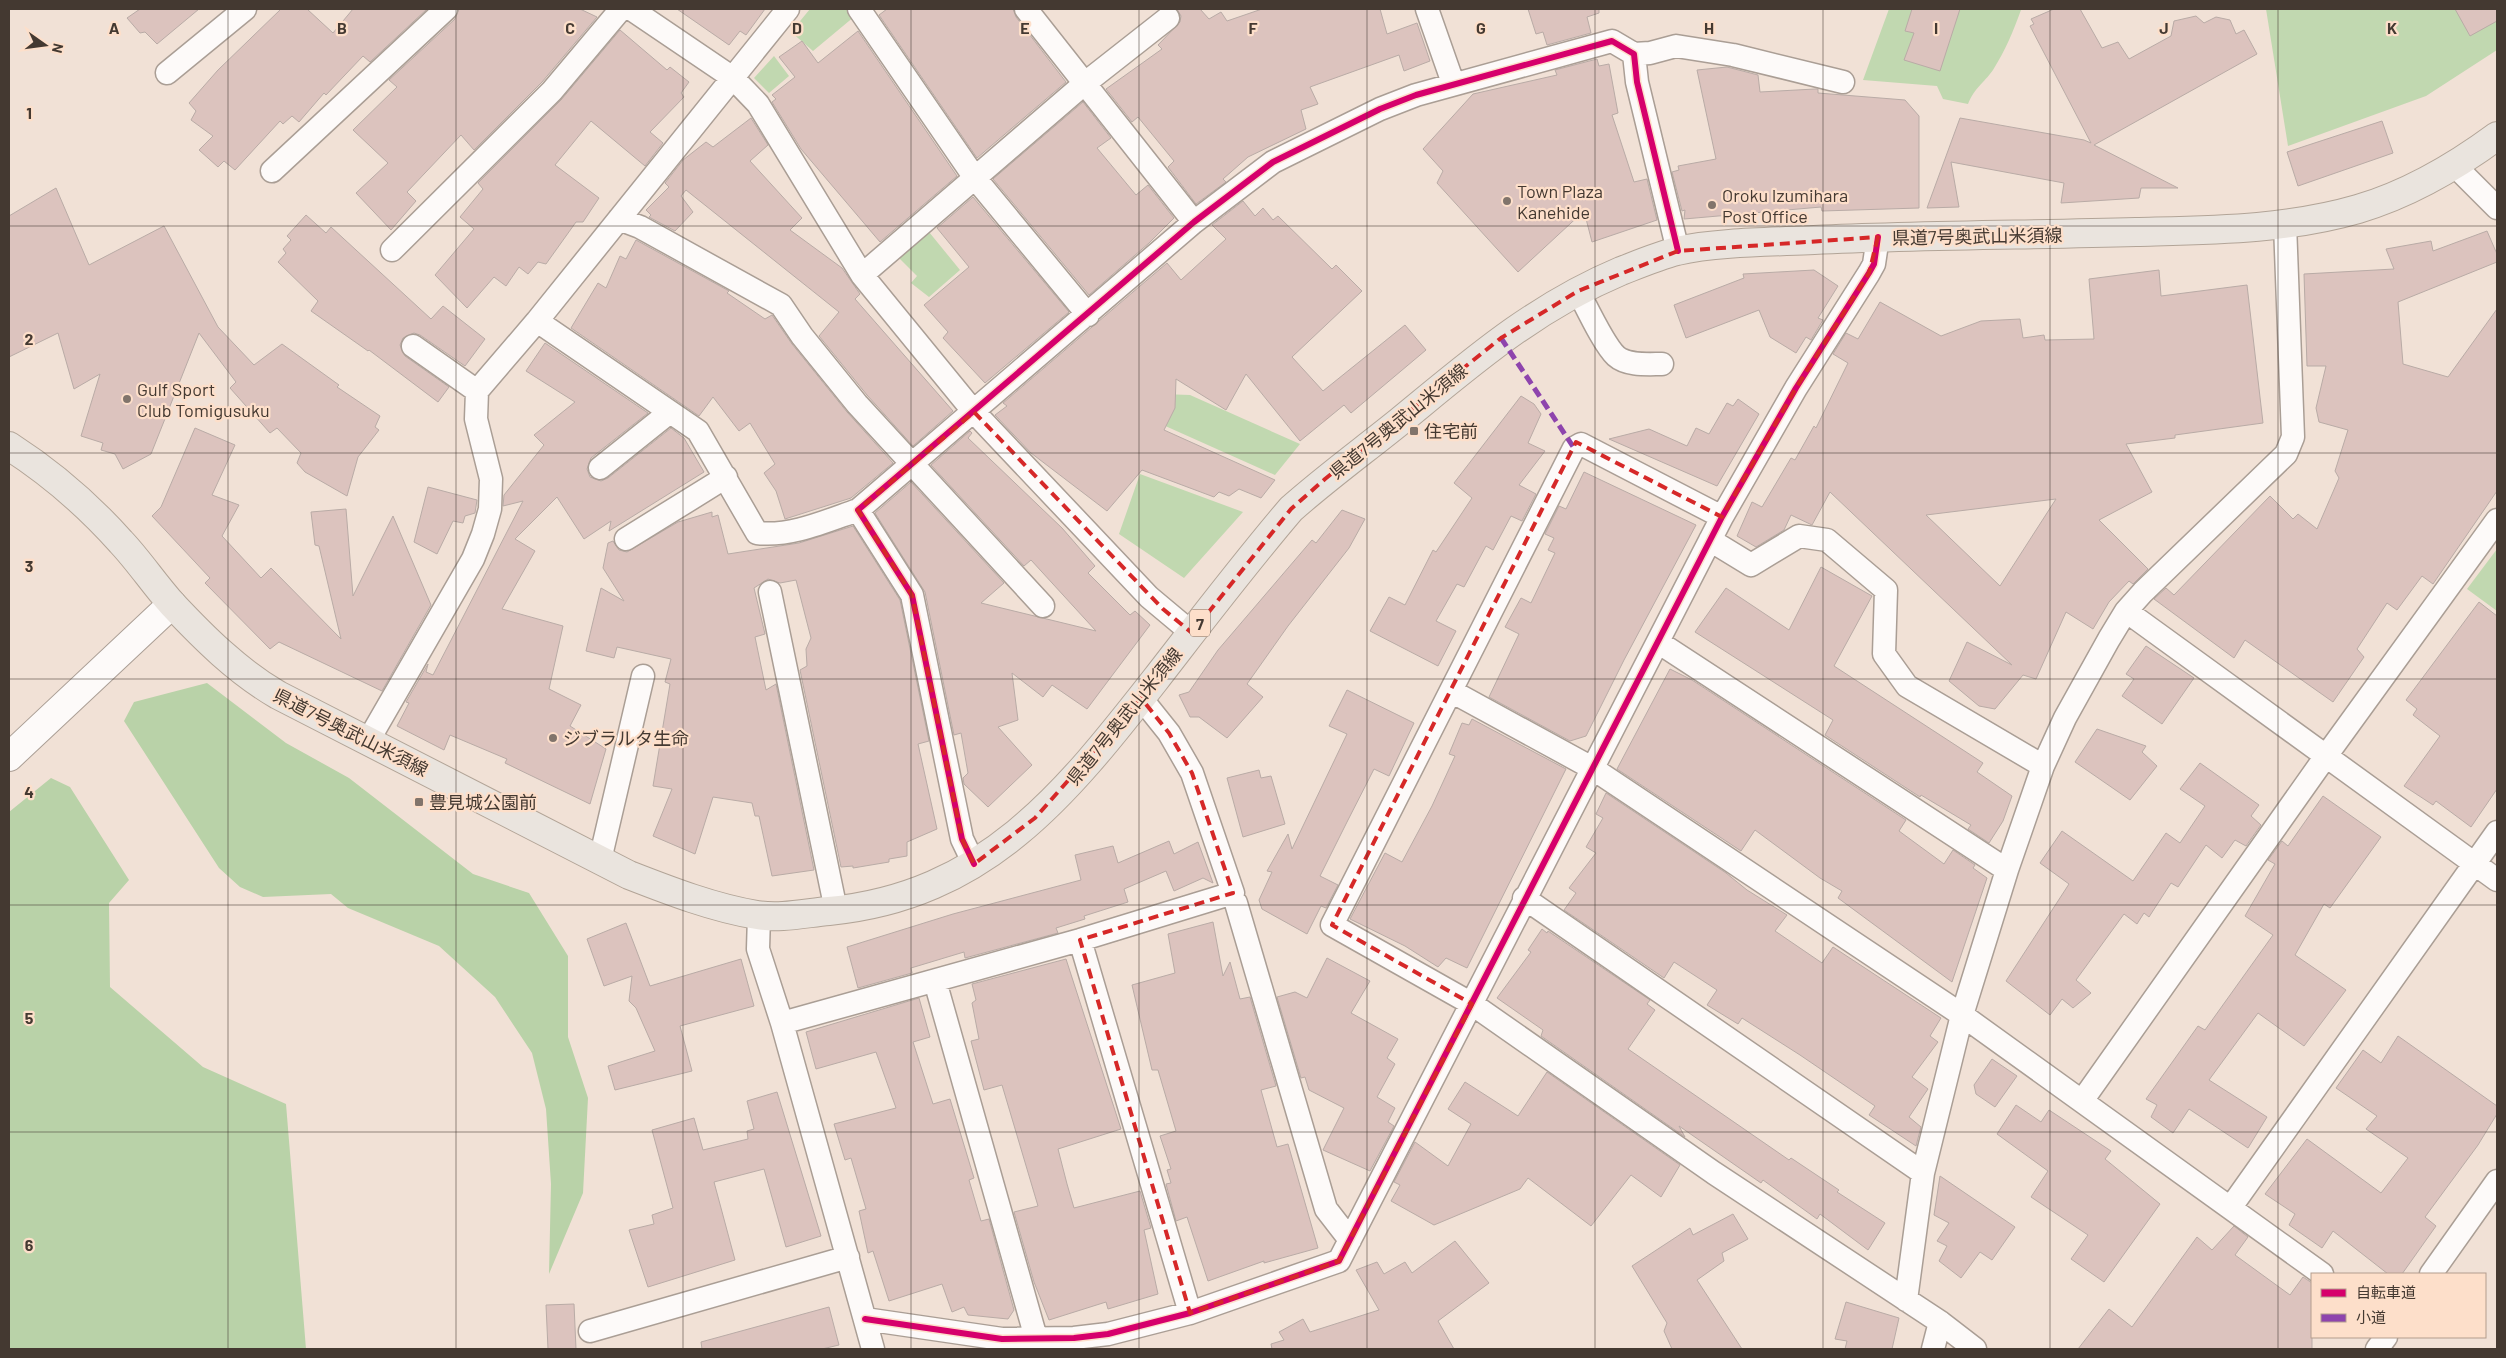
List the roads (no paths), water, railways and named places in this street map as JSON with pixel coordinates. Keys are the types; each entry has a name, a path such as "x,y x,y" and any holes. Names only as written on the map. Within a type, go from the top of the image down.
{"main road":[{"name":"県道7号奥武山米須線","path":"9,446 36,463 81,501 122,542 172,604 235,666 256,682 600,860 663,888 759,916 836,910 872,904 908,894 947,879 1008,842 1042,812 1103,746 1291,509 1325,479 1359,454 1501,338 1536,314 1578,291 1641,263 1678,251 1878,238 2202,230 2285,224 2360,209 2410,189 2455,166 2497,136"}],"street":[{"path":"167,74 245,9"},
{"path":"272,172 446,9"},
{"path":"392,250 552,91 621,9"},
{"path":"631,9 733,78 758,104 862,275 974,412 1149,597 1192,633"},
{"path":"368,741 473,559 483,534 490,509 491,479 476,419 477,391 537,322 788,9"},
{"path":"859,9 975,178 1088,315"},
{"path":"1026,9 1194,222"},
{"path":"1427,9 1454,83"},
{"path":"862,275 1084,84 1168,18"},
{"path":"537,322 698,431 757,533 772,535 816,524 858,510 1088,315 1194,222 1273,162 1380,109 1454,83 1612,41 1634,54 1650,53 1676,46 1733,55 1842,82"},
{"path":"1634,54 1637,82 1678,251"},
{"path":"2455,166 2497,208"},
{"path":"618,219 640,227 781,305 802,336 857,404 1043,606"},
{"path":"1906,1300 1923,1173 1962,1015 2007,870 2043,766 2065,718 2126,611 2142,592 2286,454 2293,437 2285,224"},
{"path":"865,1319 1002,1339 1074,1338 1108,1334 1190,1313 1340,1262 1524,898 1722,517 1796,388 1874,264 1878,238"},
{"path":"1578,291 1616,356 1641,364 1662,364"},
{"path":"413,346 477,391"},
{"path":"600,468 670,412"},
{"path":"1722,517 1581,444 1574,448 1332,925 1472,1004 1714,1172 1940,1322 1975,1349"},
{"path":"626,539 726,477"},
{"path":"858,510 912,595 962,839 974,864"},
{"path":"2082,1101 2326,756 2497,520"},
{"path":"1710,540 1751,565 1799,536 1827,540 1886,590 1884,654 1907,686 2043,766"},
{"path":"770,592 836,910"},
{"path":"9,758 172,604"},
{"path":"2126,611 2497,880"},
{"path":"1658,642 2007,870"},
{"path":"600,860 643,676"},
{"path":"1451,691 1592,768 1962,1015 2321,1273"},
{"path":"782,1023 1080,940 1233,892 1192,773 1169,733 1140,698"},
{"path":"2231,1207 2497,832"},
{"path":"1524,898 1923,1173"},
{"path":"1236,903 1326,1209 1350,1240"},
{"path":"759,916 758,950 782,1023 873,1349"},
{"path":"1080,940 1190,1313"},
{"path":"936,981 1036,1338"},
{"path":"2432,1273 2497,1181"},
{"path":"590,1331 848,1257"},
{"path":"1933,1349 1940,1322"},
{"path":"2377,1349 2385,1338"}],"place":[{"name":"Town Plaza Kanehide","path":"1507,201"},
{"name":"Oroku Izumihara Post Office","path":"1712,205"},
{"name":"Gulf Sport Club Tomigusuku","path":"127,399"},
{"name":"住宅前","path":"1414,431"},
{"name":"ジブラルタ生命","path":"553,738"},
{"name":"豊見城公園前","path":"419,802"}]}
